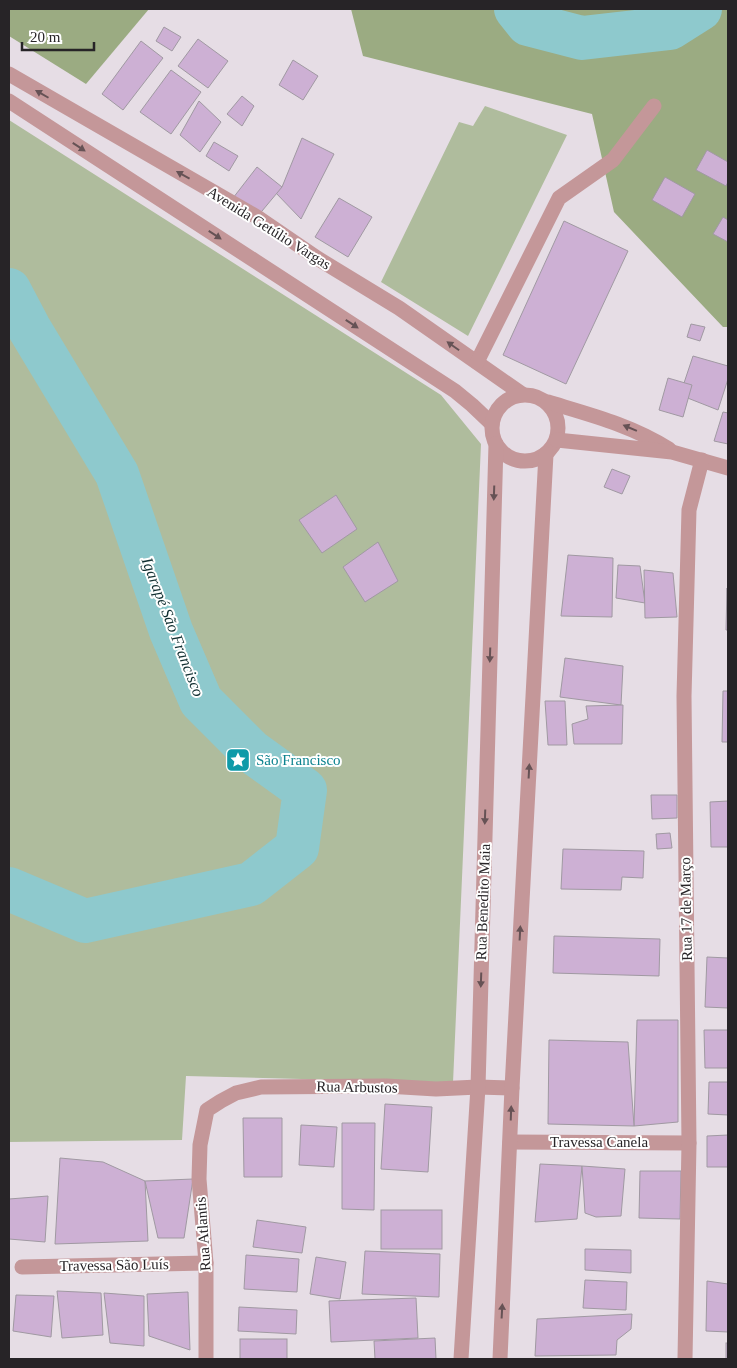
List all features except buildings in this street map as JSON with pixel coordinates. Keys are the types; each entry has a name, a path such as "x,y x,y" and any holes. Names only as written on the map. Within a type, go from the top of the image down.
{"street":[{"name":"Avenida Getúlio Vargas","path":"9,74 257,217 317,258 399,308 522,394"},
{"path":"9,101 455,391 492,424"},
{"path":"477,362 559,198 612,160 654,106"},
{"path":"548,402 556,413 559,426 557,440 552,448 536,460 524,462 513,459 503,453 496,444 492,434 495,413 511,397 522,394 536,396 548,402 630,428 651,438 672,452"},
{"path":"557,440 672,452 728,468"},
{"name":"Rua Benedito Maia","path":"461,1359 478,1087 496,444"},
{"path":"500,1359 512,1088 546,454"},
{"name":"Rua 17 de Março","path":"685,1359 689,1143 684,696 690,510 702,460"},
{"name":"Rua Arbustos","path":"208,1110 236,1093 261,1087 512,1088"},
{"name":"Rua Atlantis","path":"206,1359 206,1263 199,1179 200,1145 208,1110"},
{"name":"Travessa Canela","path":"510,1142 689,1143"},
{"name":"Travessa São Luís","path":"22,1266 206,1263"}],"green space":[{"path":"9,9 149,9 86,84 9,36"},
{"path":"351,9 728,9 728,327 723,327 614,212 592,114 363,56"},
{"path":"485,106 567,135 468,336 381,282 459,122 473,126"},
{"name":"São Francisco","path":"9,120 441,395 481,444 453,1083 186,1076 182,1140 9,1142"}],"waterway":[{"name":"Igarapé São Francisco","path":"516,9 528,24 582,38 670,28 700,9"},
{"name":"Igarapé São Francisco","path":"9,290 29,328 117,474 171,631 201,701 251,751 305,790 297,848 251,884 85,921 9,889"}],"place":[{"name":"São Francisco","path":"238,760"}]}
